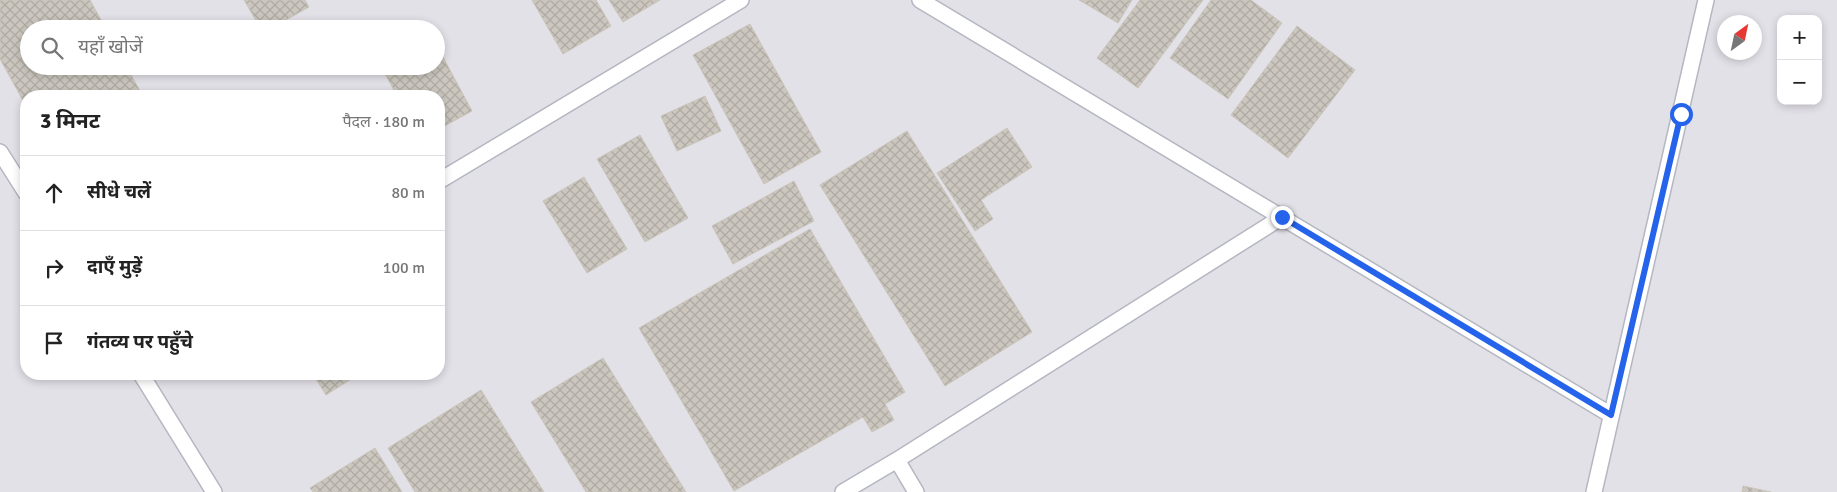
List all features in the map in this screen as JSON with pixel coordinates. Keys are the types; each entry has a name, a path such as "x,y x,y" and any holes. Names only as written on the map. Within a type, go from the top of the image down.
{"lane":[{"path":"445,176 741,0"},
{"path":"920,0 1611,415"},
{"path":"1594,492 1706,0"},
{"path":"0,152 20,184"},
{"path":"843,492 897,460 1282,217"},
{"path":"145,380 214,492"},
{"path":"897,460 916,492"}],"shaded area":[{"path":"0,0 1837,0 1837,492 0,492"}],"building":[{"path":"0,0 90,0 101,20 20,20 20,75 131,75 140,90 20,90 20,95 0,59"},
{"path":"244,0 305,0 309,7 286,20 256,20"},
{"path":"532,0 596,0 611,26 563,54"},
{"path":"609,0 660,0 623,22"},
{"path":"1079,0 1132,0 1118,23"},
{"path":"1140,0 1203,0 1138,88 1097,58"},
{"path":"1211,0 1251,0 1282,23 1228,99 1170,58"},
{"path":"750,24 821,152 764,184 693,55"},
{"path":"1297,26 1355,70 1288,158 1231,115"},
{"path":"445,61 472,111 445,126 445,90 394,90 386,75 445,75"},
{"path":"705,96 721,131 677,151 661,116"},
{"path":"1007,128 1032,167 981,200 993,219 975,231 937,173"},
{"path":"907,131 1032,332 945,386 820,185"},
{"path":"640,135 688,218 645,242 597,159"},
{"path":"584,177 627,249 587,273 543,201"},
{"path":"794,181 814,221 733,264 712,226"},
{"path":"810,229 905,392 885,404 894,420 872,432 863,417 734,491 639,328"},
{"path":"603,358 686,492 586,492 531,402"},
{"path":"317,380 350,380 326,395"},
{"path":"481,390 544,492 415,492 388,448"},
{"path":"375,448 402,492 313,492 310,488"},
{"path":"1743,486 1771,492 1742,492"}],"route":[{"path":"1282,217 1611,415 1681,114"}]}
